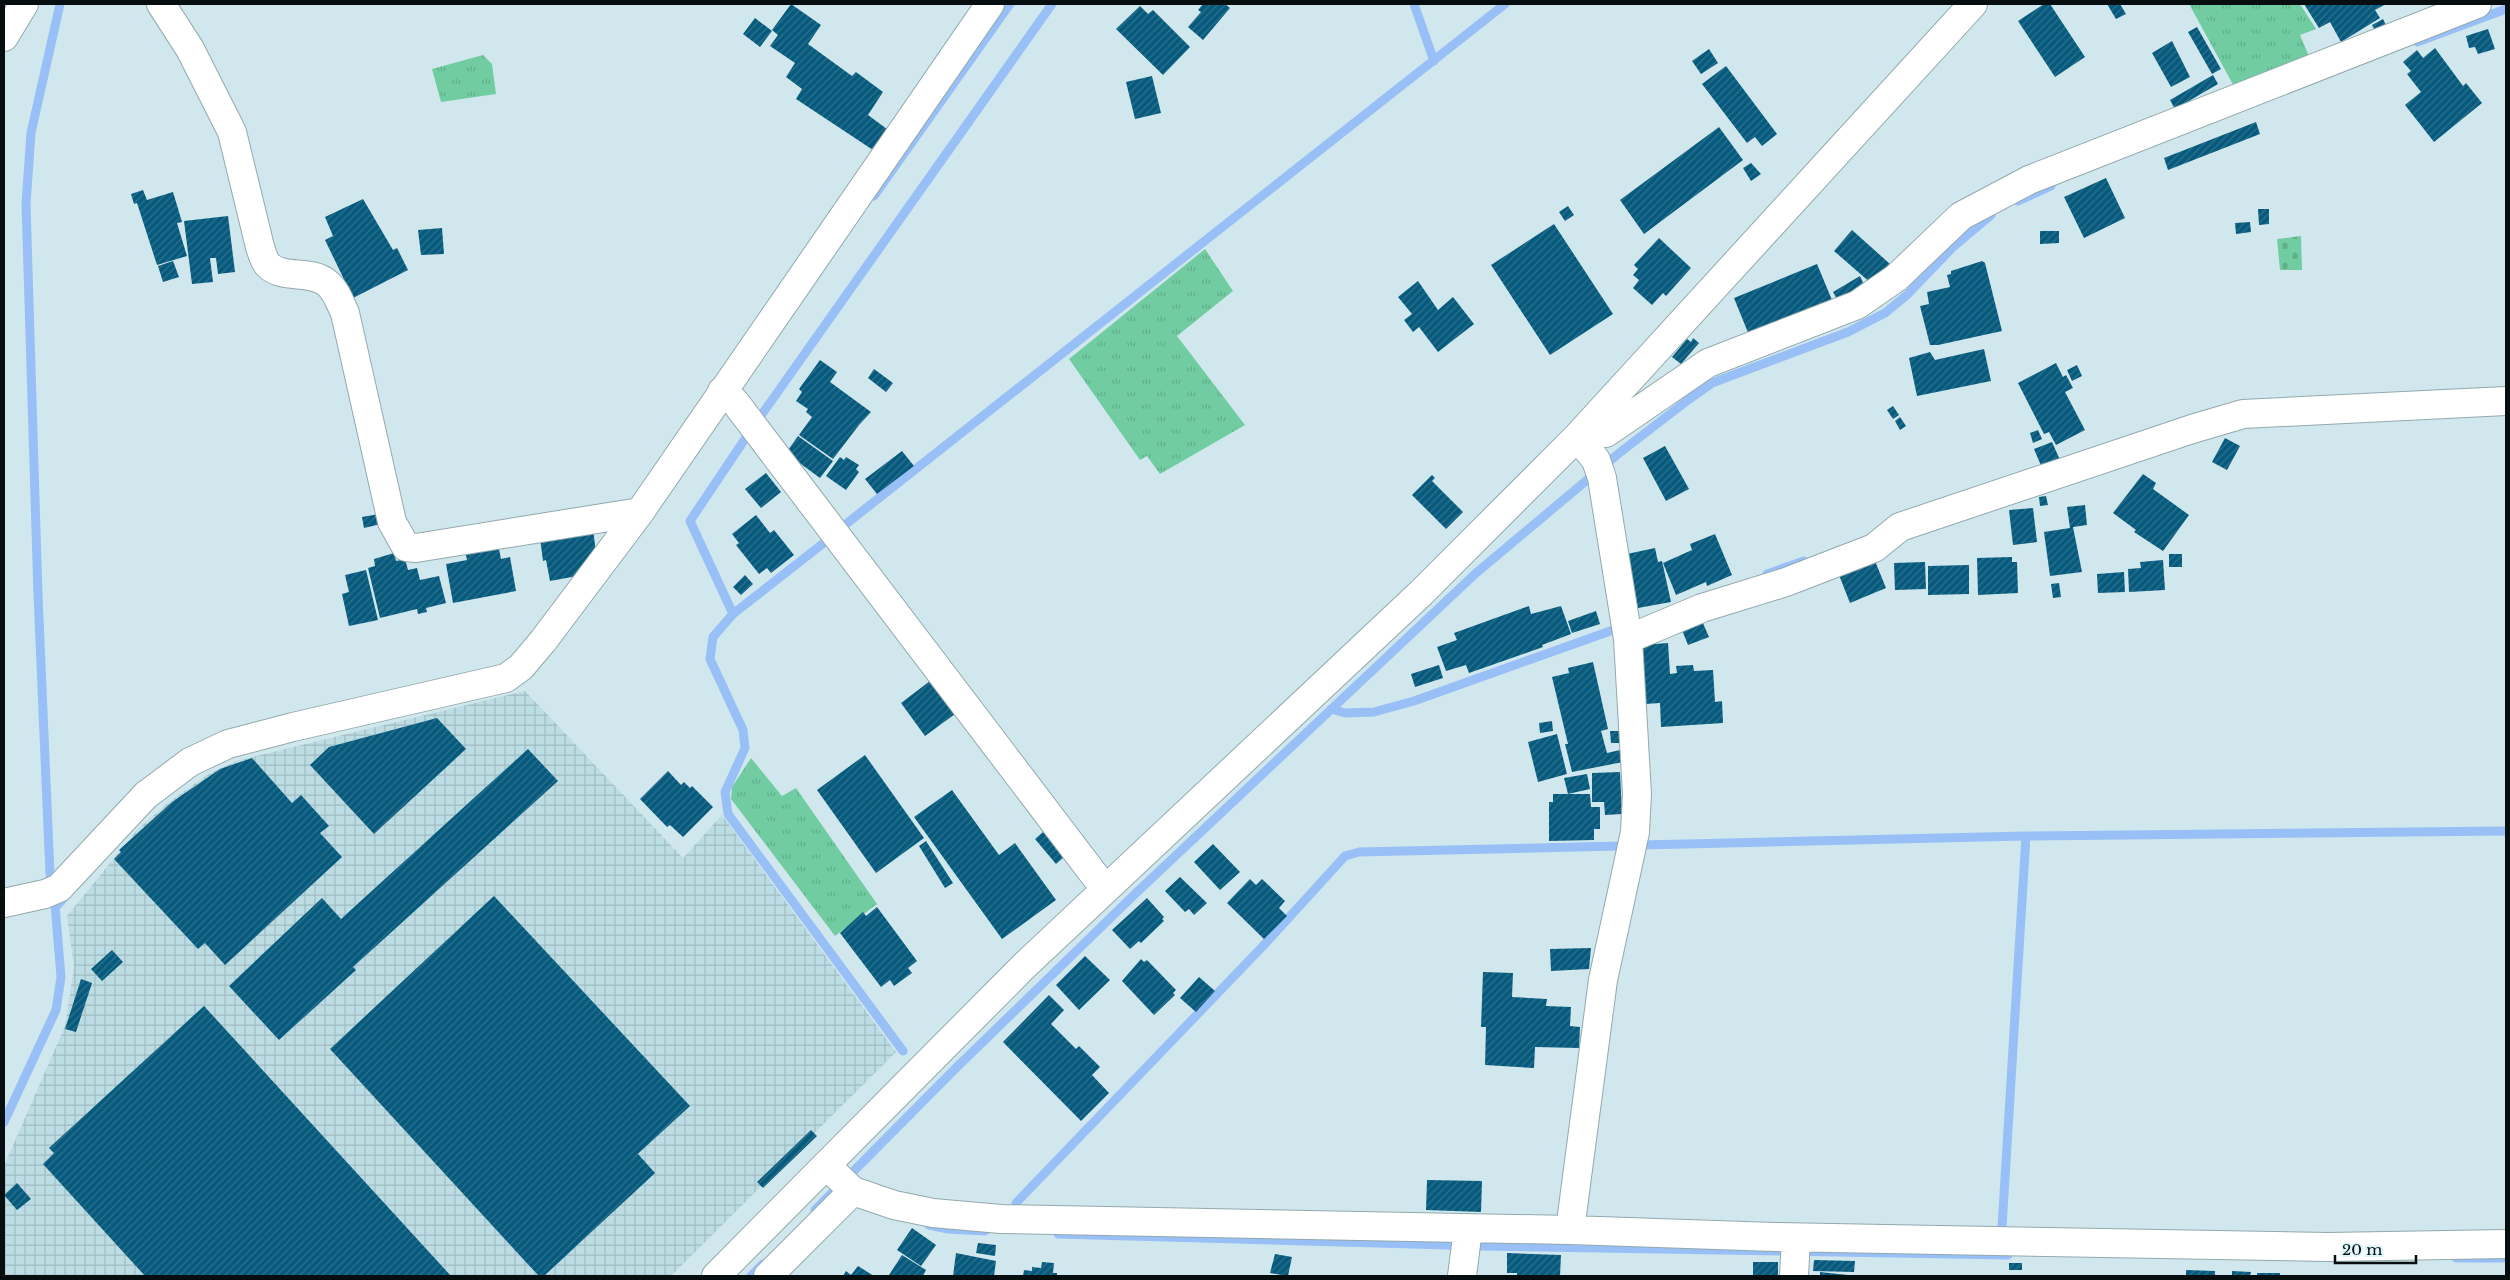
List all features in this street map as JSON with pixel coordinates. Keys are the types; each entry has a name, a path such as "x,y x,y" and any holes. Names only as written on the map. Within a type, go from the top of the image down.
{"street":[{"path":"4,36 24,4"},
{"path":"161,4 190,49 232,132 260,247 267,264 276,271 313,275 327,283 345,313 392,522 406,547 416,548 640,512"},
{"path":"4,903 52,891 146,795 190,762 228,744 293,727 506,678 521,667 543,641 729,396 990,4"},
{"path":"768,1276 1024,966 1421,593 1577,437 1973,4"},
{"path":"1577,437 1606,433 1708,363 1857,305 1896,278 1961,216 2029,180 2429,12 2477,4"},
{"path":"729,396 1105,889"},
{"path":"1628,639 1702,608 1786,582 1874,548 1909,524 2243,414 2506,401"},
{"path":"1570,1230 1603,980 1635,832 1636,774 1628,639 1599,469 1577,437"},
{"path":"841,1187 894,1205 932,1213 1001,1219 1467,1240 1570,1230 1795,1254 2506,1244"},
{"path":"716,1276 841,1187"},
{"path":"1462,1276 1467,1240"}],"shaded area":[{"path":"525,691 683,858 722,815 896,1052 671,1276 4,1276 4,1166 65,1026 74,967 67,916 137,830 169,802 210,773 239,760"}],"green space":[{"path":"2189,4 2300,4 2316,29 2300,35 2311,61 2236,90"},
{"path":"483,55 492,64 496,94 441,102 432,69"},
{"path":"2301,236 2302,270 2280,270 2277,239"},
{"path":"1205,249 1233,291 1177,336 1245,425 1160,474 1147,456 1140,460 1069,359"},
{"path":"751,758 782,796 796,788 877,904 835,936 731,799 732,787"}],"building":[{"path":"791,4 821,25 808,44 852,76 856,72 883,92 868,115 891,132 876,152 796,99 802,89 786,77 795,63 770,46 778,35 772,30"},
{"path":"1203,4 1225,4 1230,8 1203,40 1188,27 1201,12 1198,10"},
{"path":"2044,4 2050,4 2085,57 2055,77 2018,21"},
{"path":"2107,4 2120,4 2126,14 2116,19"},
{"path":"2304,4 2386,4 2375,10 2380,18 2341,42 2330,22 2319,28"},
{"path":"1140,6 1148,14 1153,10 1190,47 1163,75 1116,29"},
{"path":"755,18 772,31 760,47 743,34"},
{"path":"2383,19 2387,27 2376,33 2372,25"},
{"path":"2197,27 2221,69 2212,74 2188,32"},
{"path":"2488,29 2495,49 2478,54 2475,47 2469,48 2466,36"},
{"path":"2172,41 2190,77 2171,87 2152,53"},
{"path":"2435,48 2463,86 2466,83 2482,103 2434,142 2405,105 2421,92 2407,74 2411,71 2403,62 2417,50 2423,58"},
{"path":"1709,49 1718,63 1701,74 1692,61"},
{"path":"1726,66 1777,134 1762,146 1755,137 1747,143 1702,84"},
{"path":"2213,75 2218,84 2175,109 2170,100"},
{"path":"1152,76 1161,113 1135,119 1126,82"},
{"path":"2256,122 2260,134 2168,170 2164,158"},
{"path":"1719,127 1743,160 1644,234 1620,200"},
{"path":"1751,163 1761,174 1751,181 1743,168"},
{"path":"2106,178 2125,218 2084,238 2064,197"},
{"path":"143,190 147,200 173,192 182,222 177,223 187,256 157,265 137,203 134,204 131,194"},
{"path":"363,199 393,250 397,248 408,270 353,298 325,240 333,236 325,217"},
{"path":"1568,206 1574,215 1565,221 1559,212"},
{"path":"2258,209 2269,209 2269,224 2259,225"},
{"path":"228,216 235,272 218,274 216,258 210,258 213,282 192,284 184,221"},
{"path":"2250,222 2251,232 2236,234 2235,223"},
{"path":"1554,224 1613,314 1550,355 1491,265"},
{"path":"442,228 444,254 421,255 418,230"},
{"path":"1852,230 1890,264 1872,284 1834,251"},
{"path":"2040,231 2059,231 2059,243 2040,244"},
{"path":"1659,238 1691,268 1666,296 1663,293 1652,305 1633,288 1639,280 1633,275 1638,269 1634,265"},
{"path":"173,261 179,277 163,282 158,266"},
{"path":"1982,261 1985,263 2002,331 1938,345 1930,345 1920,306 1929,304 1927,292 1950,287 1947,275 1951,274 1951,271"},
{"path":"1817,264 1832,300 1749,335 1734,298"},
{"path":"1860,276 1865,287 1838,301 1833,292"},
{"path":"1418,281 1438,310 1453,297 1474,324 1438,352 1419,327 1413,332 1404,320 1412,314 1398,297"},
{"path":"1693,338 1699,343 1681,364 1672,357 1687,339 1691,342"},
{"path":"1984,349 1991,381 1917,396 1909,358 1930,352 1935,360"},
{"path":"820,360 837,372 830,382 871,412 833,459 799,435 812,417 806,412 808,409 796,401 802,392 799,389"},
{"path":"2056,363 2063,377 2066,375 2073,388 2065,392 2085,430 2056,445 2049,432 2044,434 2018,383"},
{"path":"2077,365 2082,376 2072,381 2067,370"},
{"path":"874,369 893,383 886,392 868,378"},
{"path":"1893,406 1899,415 1893,419 1887,410"},
{"path":"1900,417 1906,426 1900,430 1895,421"},
{"path":"2038,430 2042,439 2033,443 2030,433"},
{"path":"798,436 833,461 820,478 786,453"},
{"path":"2225,438 2240,446 2227,470 2212,462"},
{"path":"2052,442 2060,460 2042,468 2034,449"},
{"path":"1665,446 1689,489 1666,501 1643,458"},
{"path":"902,451 914,466 877,494 865,479"},
{"path":"840,457 844,460 846,457 859,465 856,469 859,472 846,490 826,476"},
{"path":"766,473 781,492 761,508 745,489"},
{"path":"2143,474 2156,483 2153,489 2189,515 2163,551 2134,532 2136,530 2113,513"},
{"path":"1432,475 1435,478 1432,481 1463,512 1446,529 1412,495"},
{"path":"2046,496 2048,505 2040,506 2039,497"},
{"path":"2085,505 2087,525 2073,527 2082,572 2050,576 2044,532 2070,528 2067,507"},
{"path":"2033,508 2037,542 2013,545 2009,510"},
{"path":"379,514 381,524 364,528 362,517"},
{"path":"756,515 770,533 774,530 794,555 771,573 767,568 759,574 736,545 739,543 732,534"},
{"path":"593,529 597,561 588,574 550,581 546,560 543,561 540,538"},
{"path":"1715,534 1732,575 1707,586 1706,582 1676,595 1663,563 1692,550 1690,544"},
{"path":"1655,548 1658,562 1662,561 1671,602 1638,608 1627,554"},
{"path":"499,549 501,559 510,557 516,591 453,603 446,564 467,560 466,555"},
{"path":"394,553 396,561 405,559 408,570 417,568 420,580 439,576 446,603 426,608 427,612 418,614 417,609 380,618 368,568 375,566 374,559"},
{"path":"2169,554 2182,554 2182,567 2169,567"},
{"path":"2012,557 2012,562 2017,562 2018,593 1978,595 1977,558"},
{"path":"2163,560 2165,590 2129,592 2128,569 2141,568 2140,562"},
{"path":"1875,561 1886,588 1850,603 1839,575"},
{"path":"1925,562 1926,589 1895,590 1894,563"},
{"path":"1969,565 1969,594 1928,595 1928,566"},
{"path":"366,570 378,620 349,626 342,594 349,592 345,575"},
{"path":"2124,572 2125,592 2098,593 2097,574"},
{"path":"745,575 753,584 741,595 733,587"},
{"path":"2059,583 2061,597 2053,598 2051,584"},
{"path":"1529,606 1531,614 1561,606 1571,634 1542,645 1543,647 1469,673 1466,665 1446,671 1437,647 1457,640 1454,633"},
{"path":"1596,611 1600,624 1572,633 1568,621"},
{"path":"1702,621 1709,637 1688,645 1682,630"},
{"path":"1668,643 1670,674 1677,673 1676,666 1693,665 1694,671 1713,670 1715,702 1722,701 1723,723 1661,727 1660,703 1645,704 1641,645"},
{"path":"1593,662 1608,729 1601,731 1607,753 1620,750 1623,762 1572,772 1565,744 1568,744 1552,677 1569,673 1568,668"},
{"path":"1439,665 1443,678 1415,687 1411,674"},
{"path":"930,681 955,714 925,736 901,703"},
{"path":"437,718 466,749 374,834 310,765 329,747"},
{"path":"1552,721 1553,731 1540,733 1539,723"},
{"path":"1610,731 1621,731 1620,743 1611,743"},
{"path":"1557,734 1567,774 1538,782 1528,742"},
{"path":"528,749 558,781 353,967 356,970 279,1040 229,986 322,898 341,919"},
{"path":"865,755 924,838 876,873 817,790"},
{"path":"252,758 292,803 301,795 329,826 320,833 342,857 225,965 205,943 198,949 114,859 121,852 119,850 172,802 220,769"},
{"path":"668,771 681,785 684,782 690,788 692,786 713,807 683,837 670,825 667,827 640,799"},
{"path":"1620,772 1622,814 1605,815 1604,802 1592,802 1592,773"},
{"path":"1587,774 1590,789 1568,794 1564,778"},
{"path":"952,790 999,855 1015,843 1056,900 1002,939 914,817"},
{"path":"1553,794 1590,794 1591,807 1600,807 1600,829 1594,829 1594,840 1549,841 1549,802 1553,802"},
{"path":"1043,832 1064,857 1056,864 1035,839"},
{"path":"926,841 953,883 945,888 919,846"},
{"path":"1213,844 1240,872 1220,890 1194,862"},
{"path":"1180,877 1207,903 1194,915 1189,909 1185,912 1165,891"},
{"path":"1250,879 1256,885 1262,879 1285,901 1279,908 1287,916 1264,939 1227,903"},
{"path":"494,896 690,1106 629,1162 638,1154 655,1173 544,1276 539,1276 330,1049"},
{"path":"1147,898 1164,917 1162,919 1164,921 1141,943 1139,941 1130,949 1112,930"},
{"path":"877,907 917,961 908,968 912,973 894,986 890,980 881,987 840,933 863,912 866,916"},
{"path":"1591,948 1589,969 1551,971 1550,949"},
{"path":"112,950 123,962 102,981 91,969"},
{"path":"1085,956 1110,980 1079,1010 1056,985"},
{"path":"1141,959 1144,962 1147,960 1176,990 1173,993 1175,995 1154,1015 1122,981"},
{"path":"1483,972 1513,973 1512,997 1547,999 1546,1006 1571,1007 1570,1026 1580,1027 1579,1048 1535,1047 1534,1068 1485,1065 1486,1027 1481,1027"},
{"path":"1199,977 1215,991 1196,1012 1180,998"},
{"path":"81,979 92,983 76,1032 65,1029"},
{"path":"1049,995 1064,1010 1051,1024 1076,1049 1079,1046 1100,1067 1092,1075 1109,1093 1081,1121 1003,1042"},
{"path":"204,1006 451,1276 145,1276 43,1164 54,1153 49,1148"},
{"path":"811,1130 817,1136 763,1188 757,1182"},
{"path":"1427,1180 1482,1181 1481,1212 1426,1210"},
{"path":"17,1183 31,1199 17,1210 4,1195"},
{"path":"912,1228 936,1245 921,1266 897,1250"},
{"path":"978,1243 996,1245 995,1256 976,1253"},
{"path":"956,1253 996,1261 994,1276 953,1276"},
{"path":"1507,1253 1561,1255 1560,1276 1517,1276 1517,1273 1507,1273"},
{"path":"1275,1254 1292,1257 1288,1276 1270,1273"},
{"path":"902,1255 926,1270 923,1276 889,1275"},
{"path":"1814,1260 1855,1261 1854,1272 1813,1271"},
{"path":"1042,1262 1054,1263 1053,1273 1057,1273 1057,1276 1023,1276 1024,1270 1032,1271 1032,1267 1041,1268"},
{"path":"1753,1262 1778,1262 1778,1276 1753,1275"},
{"path":"2009,1263 2022,1263 2022,1270 2009,1270"},
{"path":"858,1266 874,1276 843,1276 846,1271 851,1275"},
{"path":"2186,1270 2215,1271 2215,1276 2186,1276"},
{"path":"2232,1271 2251,1272 2250,1276 2232,1276"},
{"path":"1820,1272 1848,1275 1848,1276 1820,1276"},
{"path":"2257,1273 2280,1273 2280,1276 2257,1276"}],"waterway":[{"path":"52,887 38,595 26,204 31,133 60,4"},
{"path":"874,196 1010,4"},
{"path":"760,417 1052,4"},
{"path":"1414,4 1434,61"},
{"path":"841,528 1505,4"},
{"path":"2417,42 2506,9"},
{"path":"2018,201 2051,186"},
{"path":"815,1210 957,1067 1135,894 1475,574 1618,454 1712,383 1848,332 1885,313 1907,295 1953,247 1991,215"},
{"path":"733,614 690,521 747,436"},
{"path":"830,538 733,614 713,637 710,659 743,730 745,748 725,792 728,814 903,1051"},
{"path":"1767,574 1804,561"},
{"path":"1331,709 1345,713 1374,712 1414,701 1616,629"},
{"path":"1642,845 2026,836 2506,831"},
{"path":"2002,1227 2026,836"},
{"path":"1016,1203 1263,946 1345,856 1359,852 1621,846"},
{"path":"55,908 68,893"},
{"path":"4,1122 56,1010 61,977 55,905"},
{"path":"929,1225 948,1229 985,1231"},
{"path":"1058,1234 1482,1246 2008,1255"},
{"path":"2456,1258 2506,1258"},
{"path":"751,1276 763,1264"}]}
